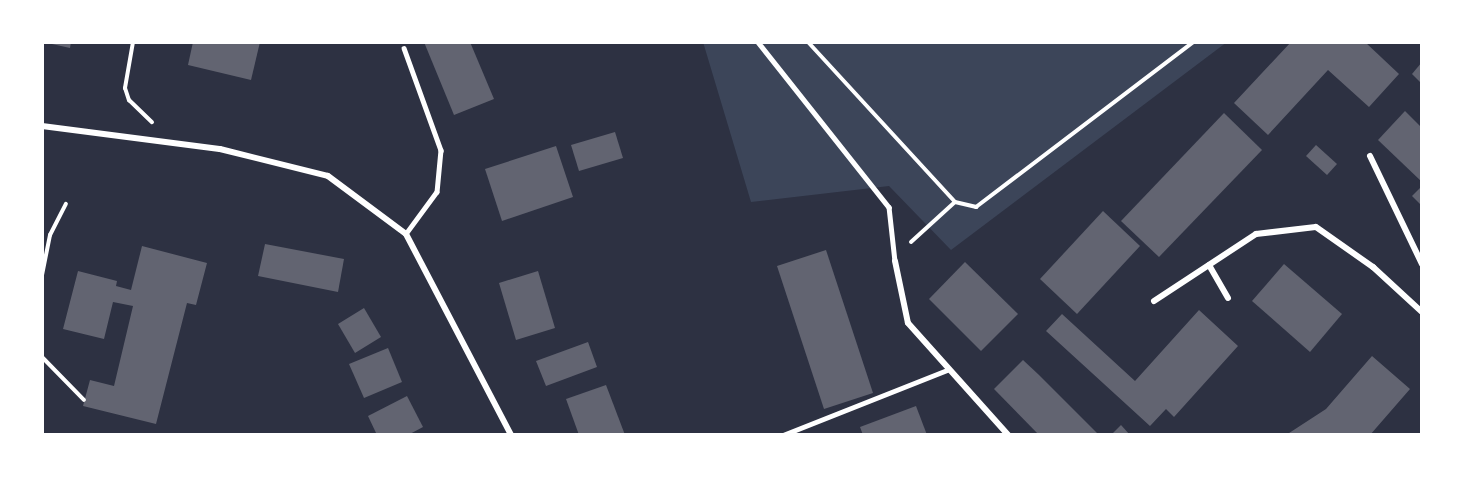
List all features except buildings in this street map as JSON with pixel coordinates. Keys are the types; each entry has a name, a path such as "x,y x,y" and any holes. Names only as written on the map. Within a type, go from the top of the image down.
{"street":[{"path":"42,126 220,149 328,176 406,234 511,435"},
{"path":"1370,156 1422,264"},
{"path":"1154,301 1256,234 1316,227 1373,267 1422,312"},
{"path":"896,261 908,323 947,370 1008,435"},
{"path":"1209,265 1228,298"}],"lane":[{"path":"758,42 889,207 896,261"},
{"path":"404,48 441,150 437,192 406,234"},
{"path":"783,435 947,370"}],"path":[{"path":"133,42 125,88 129,100 159,129 159,141"},
{"path":"808,42 955,202 976,207 1193,42"},
{"path":"896,261 917,235 955,202"},
{"path":"42,275 50,235 66,204"},
{"path":"42,357 84,400"}],"shaded area":[{"path":"703,42 1227,42 951,250 889,186 751,202"}]}
